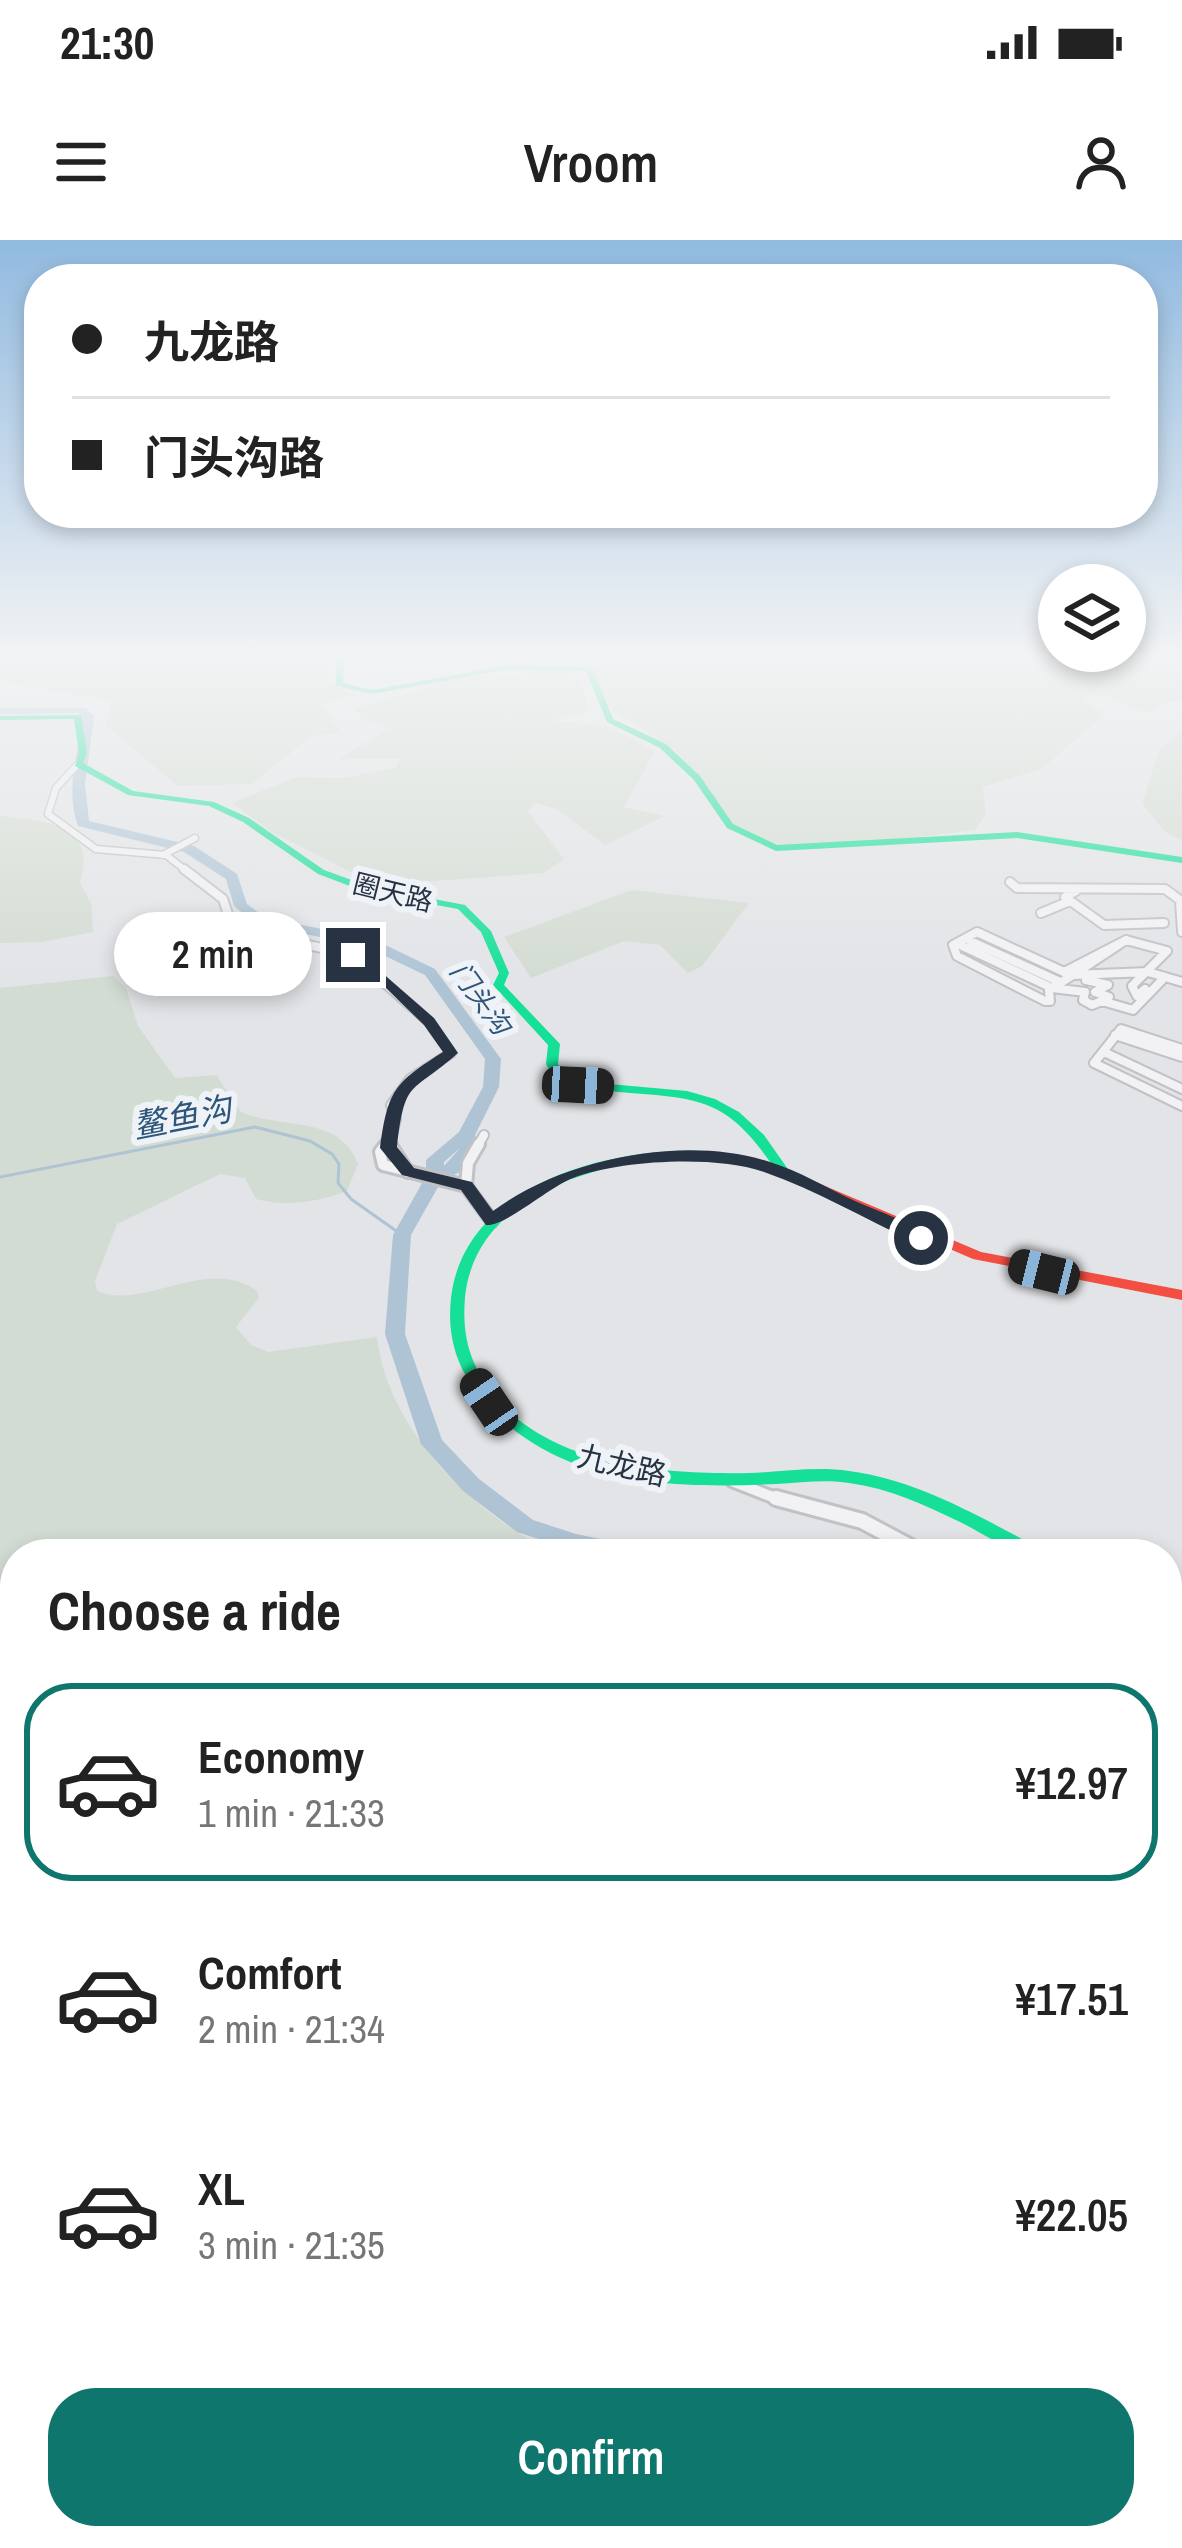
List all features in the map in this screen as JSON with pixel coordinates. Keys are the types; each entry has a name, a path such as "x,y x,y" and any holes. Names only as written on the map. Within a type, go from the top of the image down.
{"street":[{"path":"76,766 56,788 48,814 64,818 100,849 131,857 167,852 195,838"},
{"name":"圈天路","path":"80,766 131,794 211,804 246,820 321,872 369,890 461,907 486,931 504,973 498,985 554,1044 552,1064 560,1079 723,1101 766,1138 785,1173"},
{"path":"684,766 730,826 776,848 1017,835 1182,860"},
{"path":"167,852 223,899 230,917 254,933 299,947 353,955 429,1022 451,1053 410,1079 395,1098 391,1105 396,1119 380,1152 381,1163 466,1186 492,1221"},
{"path":"1010,882 1017,888 1174,892 1182,932"},
{"path":"1085,888 1067,893 1070,902 1104,925 1164,923"},
{"path":"1041,913 1070,902"},
{"path":"967,942 1011,985 1031,990 1040,1001 1050,1000 1063,979 1126,940 1165,948 1132,986 1137,996"},
{"path":"967,942 1063,979 1085,992 1085,1004 1102,1000 1133,1010 1162,976"},
{"path":"967,942 1063,979 1105,983 1107,987 1096,992 1126,1005 1162,976"},
{"path":"1063,979 1148,971 1182,982"},
{"path":"1182,1053 1115,1035 1094,1063 1182,1106"},
{"path":"1104,1052 1182,1089"},
{"path":"466,1186 468,1163 484,1135"},
{"name":"九龙路","path":"1005,1539 927,1500 850,1476 657,1478 594,1465 540,1441 489,1402 461,1360 455,1312 457,1277 471,1245 492,1221 530,1192 569,1174 617,1162 737,1160 785,1173 921,1238 981,1257 1076,1280 1182,1295"},
{"path":"728,1479 793,1505 862,1521 896,1539"}],"shaded area":[{"path":"154,766 275,766 252,784 178,786"},
{"path":"647,766 624,807 665,816 605,845 558,810 536,803 528,811 564,859 543,873 407,883 351,872 272,832 232,803 297,777 344,778 395,768"},
{"path":"689,766 1045,766 983,787 986,814 975,830 817,849 766,846 729,824 708,786"},
{"path":"1154,766 1182,766 1182,841 1163,830 1142,803"},
{"path":"0,816 49,823 74,836 84,862 80,882 91,904 93,932 42,942 0,943"},
{"path":"632,890 749,903 702,966 688,973 660,945 624,941 531,978 504,937"},
{"path":"113,976 126,988 138,1026 175,1078 216,1075 241,1112 324,1130 349,1148 358,1164 347,1191 291,1203 268,1201 256,1199 245,1178 220,1174 117,1224 95,1281 97,1291 135,1294 197,1280 238,1281 257,1291 259,1298 236,1327 251,1345 268,1352 377,1337 384,1371 417,1436 467,1493 529,1539 0,1539 0,988"}],"waterway":[{"name":"门头沟","path":"81,766 83,823 189,849 232,877 241,906 261,921 368,942 430,972 493,1059 491,1087 466,1135"},
{"name":"鳌鱼沟","path":"0,1177 255,1127 310,1141 332,1154 339,1164 338,1183 351,1199 402,1235"},
{"name":"门头沟","path":"435,1176 435,1160 466,1135"},
{"name":"门头沟","path":"435,1176 454,1168 469,1149 466,1135"},
{"name":"门头沟","path":"435,1176 402,1235 395,1334 432,1444 471,1485 525,1526 564,1539"}],"traffic: fast":[{"path":"81,766 131,793 211,804 246,820 321,872 369,890 461,907 486,931 504,973 498,985 554,1044 552,1064 560,1079 711,1101 759,1138 785,1173"},
{"path":"684,766 730,826 776,848 1017,835 1182,860"},
{"path":"818,1187 734,1159 665,1155 580,1171 540,1188 505,1211 478,1240 461,1276 456,1319 469,1368 511,1420 553,1448 583,1460 680,1478 852,1477 923,1498 1007,1539"}],"traffic: jam":[{"path":"818,1187 978,1256 1182,1295"}],"route":[{"path":"353,955 429,1022 451,1053 410,1079 395,1098 391,1105 396,1119 388,1148 408,1172 466,1186 492,1221 530,1192 569,1174 617,1162 737,1160 807,1182 921,1238"}]}
